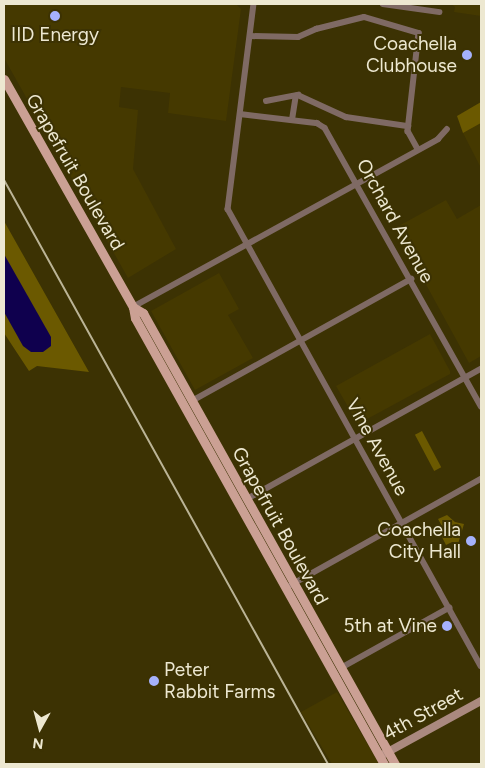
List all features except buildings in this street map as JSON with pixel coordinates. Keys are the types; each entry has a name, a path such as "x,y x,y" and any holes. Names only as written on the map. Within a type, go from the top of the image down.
{"main road":[{"name":"Grapefruit Boulevard","path":"4,79 133,307 135,318 285,588 384,757 395,764"},
{"name":"Grapefruit Boulevard","path":"133,307 143,313 294,583 341,668 384,757"}],"street":[{"name":"Vine Avenue","path":"254,4 228,206 247,244 481,666"},
{"path":"383,4 439,12"},
{"path":"250,36 305,36 316,29 364,16 419,33 408,126 408,131 418,150"},
{"path":"292,120 296,96"},
{"path":"266,101 304,96 346,117 408,126"},
{"name":"Orchard Avenue","path":"240,114 317,123 325,128 481,406"},
{"path":"133,307 438,139 447,129"},
{"path":"192,401 411,279"},
{"path":"247,499 481,368"},
{"path":"285,588 481,479"},
{"path":"341,668 449,608"},
{"name":"4th Street","path":"384,757 481,701"}],"shaded area":[{"path":"4,4 236,4 241,9 226,121 168,113 170,93 121,87 119,107 138,110 133,169 176,249 128,278 4,58"},
{"path":"451,4 481,4 481,16 454,12 455,7"},
{"path":"481,102 481,123 463,133 457,116"},
{"path":"481,123 481,168 463,133"},
{"path":"446,200 457,219 481,205 481,356 469,363 395,228"},
{"path":"4,221 89,372 37,366 29,371 4,333"},
{"path":"4,254 51,337 51,346 43,352 31,352 23,346 4,312"},
{"path":"219,273 239,309 228,315 253,358 195,390 151,311"},
{"path":"430,334 450,374 358,424 336,386"},
{"path":"422,431 441,467 434,471 415,435"},
{"path":"447,515 455,522 464,524 458,544 452,542 446,545 441,535 444,530 438,519"},
{"path":"337,692 379,764 332,764 301,712"}],"railway":[{"path":"4,180 328,764"}],"place":[{"name":"IID Energy","path":"55,16"},
{"name":"Coachella Clubhouse","path":"467,55"},
{"name":"Coachella City Hall","path":"471,541"},
{"name":"5th at Vine","path":"447,626"},
{"name":"Peter Rabbit Farms","path":"154,681"}]}
